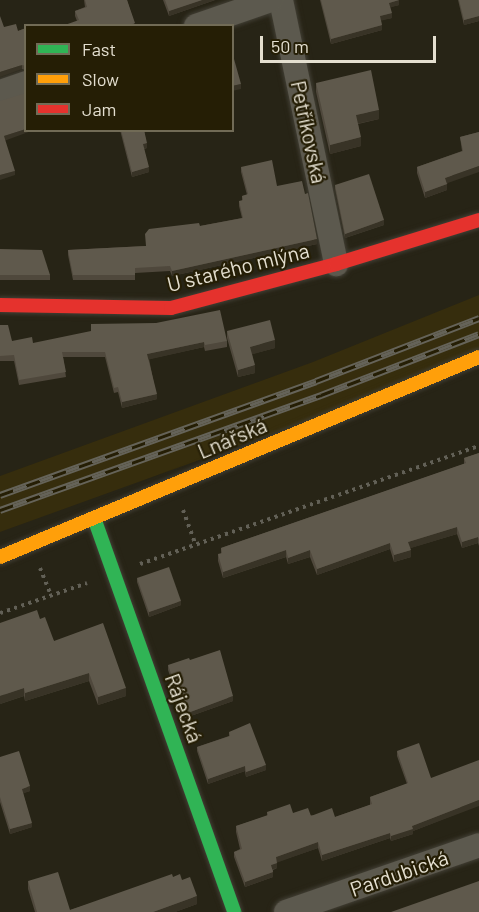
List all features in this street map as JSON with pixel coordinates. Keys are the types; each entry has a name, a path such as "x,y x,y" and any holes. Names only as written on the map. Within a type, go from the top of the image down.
{"street":[{"path":"202,24 271,0"},
{"name":"Petříkovská","path":"281,0 336,264"},
{"path":"0,92 24,85"},
{"name":"U starého mlýna","path":"0,305 171,308 336,264 479,220"},
{"name":"Lnářská","path":"0,557 479,357"},
{"name":"Rájecká","path":"94,518 234,912"},
{"name":"Pardubická","path":"286,912 479,845"}],"path":[{"path":"0,613 479,446"},
{"path":"183,509 196,545"}],"shaded area":[{"path":"479,295 479,352 332,412 0,532 0,476 313,362"}],"building":[{"path":"85,0 127,0 135,23 68,24 79,20 75,11 87,7"},
{"path":"165,0 202,0 169,11"},
{"path":"321,0 399,0 389,3 392,13 380,16 382,25 331,39"},
{"path":"459,0 479,0 479,16 464,20"},
{"path":"0,16 4,27 16,24 18,31 24,29 24,66 0,72"},
{"path":"234,59 241,84 234,86"},
{"path":"371,70 379,110 356,115 361,137 330,145 316,83"},
{"path":"24,94 24,130 4,136 15,171 0,175 0,101"},
{"path":"122,132 144,132 147,143 143,144 149,167 132,172"},
{"path":"479,132 479,166 445,178 447,184 425,192 417,167 463,151 460,137"},
{"path":"272,160 277,186 302,181 305,194 308,193 317,239 172,271 170,266 135,268 135,275 73,275 68,250 146,246 145,234 149,229 199,223 200,226 243,218 239,201 243,200 242,196 248,194 241,167"},
{"path":"369,174 384,220 345,234 335,185"},
{"path":"0,249 42,250 50,275 0,275"},
{"path":"220,310 227,341 205,345 204,342 147,354 157,394 122,402 118,387 114,388 105,352 62,352 66,372 19,380 14,355 0,356 0,325 8,325 12,341 32,337 33,343 91,331 91,324 156,323"},
{"path":"270,320 275,340 250,347 255,365 238,370 227,331"},
{"path":"479,453 479,539 478,537 462,542 457,527 408,542 411,550 394,555 390,543 317,569 310,550 288,558 286,550 223,572 218,554 222,553 221,548 466,463 464,458"},
{"path":"169,567 181,601 149,612 137,578"},
{"path":"37,610 40,619 45,617 54,641 103,623 126,688 98,697 89,673 25,693 24,688 0,696 0,623"},
{"path":"220,650 233,696 185,714 168,665"},
{"path":"250,723 266,765 246,772 245,766 208,779 197,747 230,736 229,732"},
{"path":"419,743 431,778 479,760 479,800 412,826 413,829 391,836 390,833 322,855 318,842 276,857 277,863 271,865 273,872 245,882 234,852 242,849 236,826 268,815 267,812 290,804 293,813 308,808 311,816 332,808 335,817 372,804 370,797 408,783 397,751"},
{"path":"19,751 30,786 22,789 32,823 10,829 0,797 0,757"},
{"path":"58,872 70,910 172,874 173,877 180,874 182,880 190,877 197,896 153,912 37,912 28,881"},
{"path":"479,881 479,912 391,912"}],"railway":[{"path":"0,495 316,381 479,318"},
{"path":"0,510 321,395 479,334"}],"traffic: fast":[{"path":"94,518 234,912"}],"traffic: slow":[{"path":"0,557 479,357"}],"traffic: jam":[{"path":"0,305 171,308 336,264 479,220"}]}
